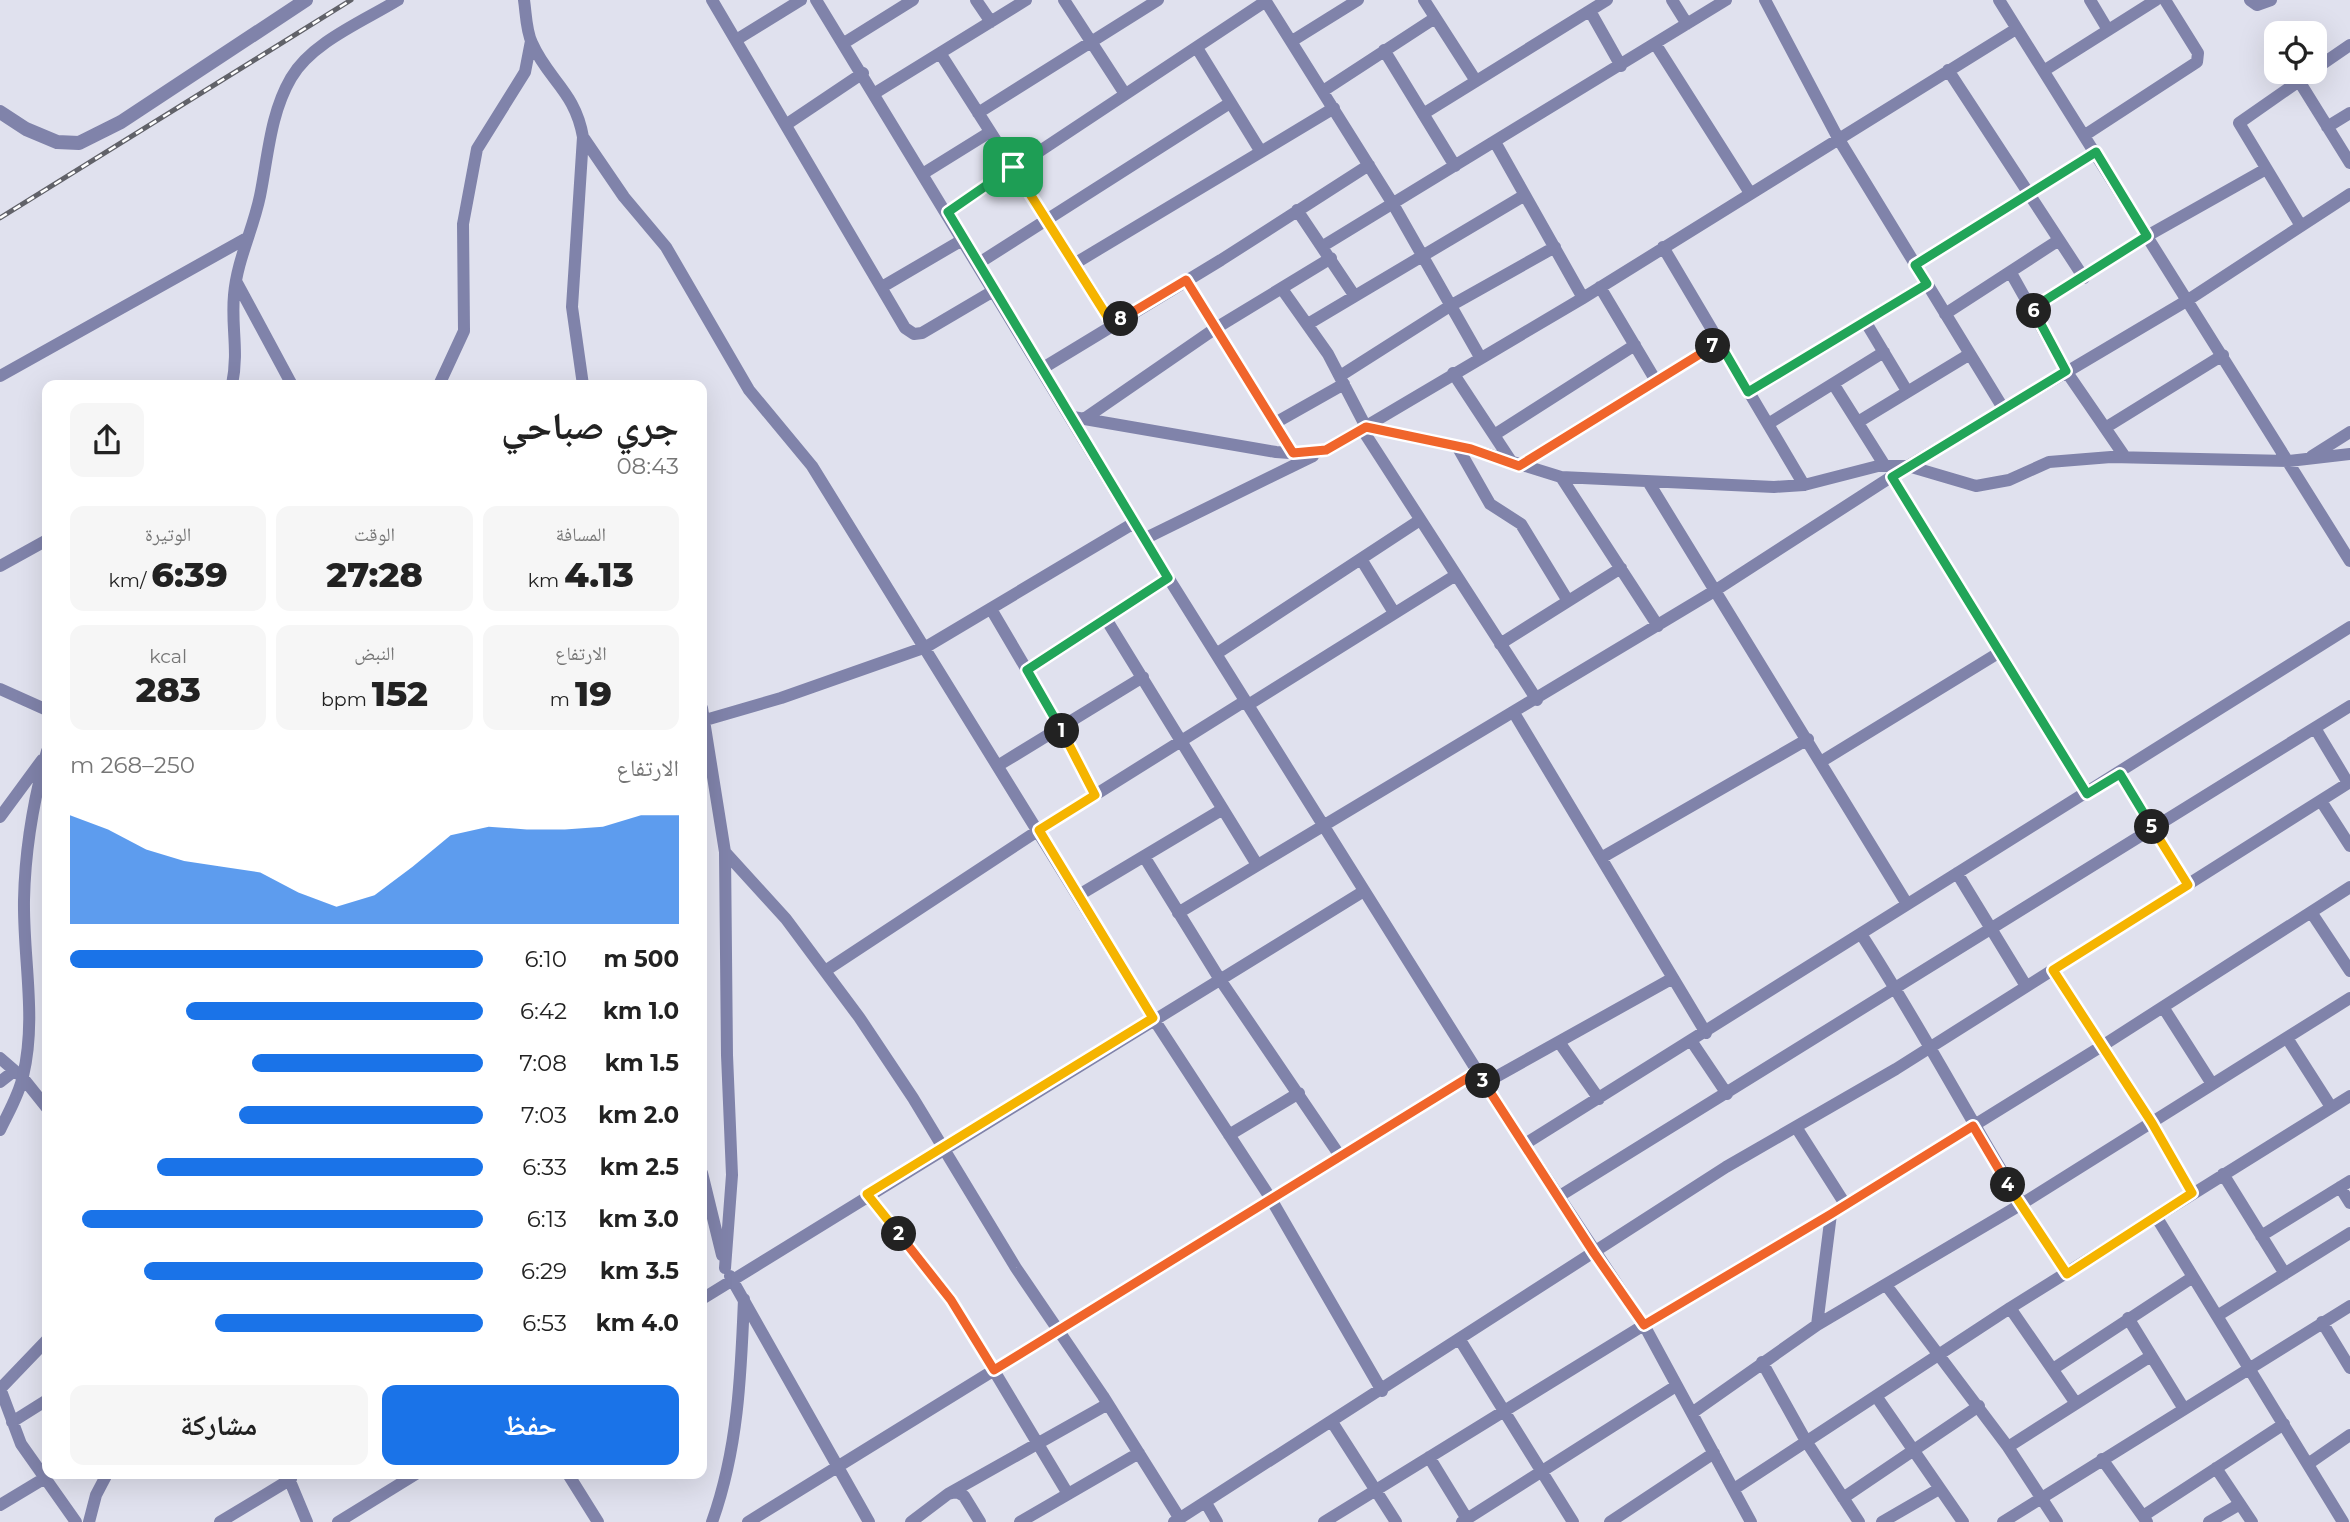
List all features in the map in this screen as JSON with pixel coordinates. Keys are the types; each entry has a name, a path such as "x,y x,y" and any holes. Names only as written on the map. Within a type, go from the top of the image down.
{"street":[{"path":"0,112 26,129 57,142 79,143 121,122 306,0"},
{"path":"233,380 237,356 233,303 236,281 245,239 259,199 276,112 292,76 320,48 398,0"},
{"path":"441,380 464,331 463,223 477,149 525,72 531,41 524,0"},
{"path":"712,0 905,328 914,334 922,333 995,290"},
{"path":"736,40 801,0"},
{"path":"817,0 1043,368 1078,418 1134,523 1168,578 1481,1077 1594,1253 1644,1325 1751,1522"},
{"path":"844,43 913,0"},
{"path":"976,0 990,22"},
{"path":"875,93 1026,0"},
{"path":"1064,0 1125,94"},
{"path":"978,113 1158,0"},
{"path":"1424,0 1476,80"},
{"path":"1423,114 1607,0"},
{"path":"1672,0 1687,24"},
{"path":"1323,246 1726,0"},
{"path":"1765,0 1838,138 2003,408"},
{"path":"1999,0 2350,561"},
{"path":"2090,0 2108,30"},
{"path":"2045,70 2156,0"},
{"path":"2085,135 2197,62 2198,53 2165,0"},
{"path":"2250,0 2257,5 2271,0"},
{"path":"948,212 1266,1 1393,204 1480,357"},
{"path":"1292,41 1352,2"},
{"path":"1590,10 1621,66"},
{"path":"1323,90 1435,18"},
{"path":"1144,539 1326,450 1364,428 1583,298 2016,29"},
{"path":"531,41 567,93 579,116 583,137 572,307 582,380"},
{"path":"1656,45 1749,193"},
{"path":"2327,62 2350,45"},
{"path":"1197,48 1261,152"},
{"path":"1384,50 1455,166"},
{"path":"940,53 1112,324"},
{"path":"1948,70 2084,278"},
{"path":"787,124 863,73"},
{"path":"2295,84 2239,122 2301,226"},
{"path":"2301,84 2350,163"},
{"path":"979,263 1230,103"},
{"path":"1074,264 1334,108"},
{"path":"2327,127 2350,113"},
{"path":"924,173 990,132"},
{"path":"583,137 624,197 666,247 749,390 812,466 1153,1018 1271,1199 1382,1391"},
{"path":"1495,142 1583,298"},
{"path":"1915,265 2096,152"},
{"path":"1043,368 1369,165"},
{"path":"2033,308 2147,236 2266,169"},
{"path":"1308,324 1525,194"},
{"path":"1364,428 1458,446 1561,477 1649,483 1804,485 1852,471 1889,471 1908,466 2188,300 2350,194"},
{"path":"1297,210 1354,295"},
{"path":"0,376 245,239"},
{"path":"882,287 964,239"},
{"path":"1945,314 2011,274 2059,240"},
{"path":"1275,423 1450,306 1555,247"},
{"path":"1663,247 1804,485"},
{"path":"1078,418 1216,328 1331,258"},
{"path":"2011,274 2033,308 2066,371 2125,457"},
{"path":"1186,280 1293,453"},
{"path":"236,281 289,380"},
{"path":"1748,392 1927,284"},
{"path":"1600,287 1656,381"},
{"path":"1282,289 1308,324 1342,380 1364,428 1420,520 1537,700"},
{"path":"1865,321 1907,391"},
{"path":"1516,465 1719,342"},
{"path":"1494,435 1635,345"},
{"path":"1768,424 1884,352"},
{"path":"1858,422 1970,354"},
{"path":"2105,428 2223,355"},
{"path":"1453,373 1516,465"},
{"path":"1834,385 2087,794"},
{"path":"1078,418 1293,453 1326,450"},
{"path":"2306,459 2350,432"},
{"path":"1458,446 1490,504 1521,524 1568,601"},
{"path":"1908,466 1976,486 2010,480 2049,462 2125,457 2288,461 2350,454"},
{"path":"1178,913 1256,863 1324,826 1537,700 1716,590 1889,471"},
{"path":"1561,477 1658,626"},
{"path":"1649,483 1908,904"},
{"path":"1216,654 1420,520"},
{"path":"707,716 781,698 926,647 1134,523"},
{"path":"0,566 42,543"},
{"path":"1362,559 1393,611"},
{"path":"1500,644 1621,568"},
{"path":"825,971 1039,830 1393,611 1456,575"},
{"path":"1027,670 1168,578"},
{"path":"991,609 1061,728 1095,795"},
{"path":"1106,619 1256,863"},
{"path":"1525,1144 2120,774 2350,627"},
{"path":"1822,761 2000,652"},
{"path":"999,765 1143,677"},
{"path":"0,689 42,708"},
{"path":"1558,1196 1727,1094 1989,927 2350,706"},
{"path":"1514,713 1706,1033"},
{"path":"725,852 786,919 859,1017 1057,1331 1139,1453 1177,1520 1382,1391 1726,1167 1930,1047 2349,783 2315,728"},
{"path":"1601,859 1808,739"},
{"path":"707,742 725,852 727,1055 732,1175 725,1268"},
{"path":"0,817 42,760"},
{"path":"2120,774 2188,885"},
{"path":"0,1130 30,1026 24,902 26,862 42,779"},
{"path":"2321,801 2350,846"},
{"path":"1079,895 1223,809"},
{"path":"1145,858 1219,978 1340,1156"},
{"path":"1957,873 2026,986"},
{"path":"1324,1522 1502,1411 1831,1214 2102,1046 2350,887"},
{"path":"707,1296 867,1194 1364,891"},
{"path":"2311,912 2350,971"},
{"path":"1861,934 1895,986 2020,1205 2067,1274"},
{"path":"2053,970 2152,1123 2192,1193"},
{"path":"748,1522 1340,1156 1481,1077 1559,1042 1673,978"},
{"path":"1692,1413 1817,1325 2020,1205 2350,998"},
{"path":"2163,1007 2212,1084"},
{"path":"2287,1038 2332,1107"},
{"path":"1559,1042 1599,1099"},
{"path":"1692,1042 1727,1094"},
{"path":"0,1058 42,1102"},
{"path":"0,1082 18,1074"},
{"path":"36,1094 42,1089"},
{"path":"1229,1135 1299,1093"},
{"path":"1734,1489 2010,1308 2350,1096"},
{"path":"1796,1126 1845,1204"},
{"path":"2223,1174 2285,1273"},
{"path":"2261,1236 2345,1184 2350,1203"},
{"path":"707,1194 725,1268 865,1520"},
{"path":"867,1194 951,1300 1068,1494"},
{"path":"1817,1325 1831,1214"},
{"path":"2157,1218 2308,1464 2347,1521"},
{"path":"2217,1316 2350,1233"},
{"path":"2053,1369 2193,1277"},
{"path":"1886,1285 1979,1406 2057,1522"},
{"path":"712,1522 732,1451 740,1393 744,1299"},
{"path":"2003,1522 2350,1306"},
{"path":"2010,1308 2075,1402"},
{"path":"2128,1318 2184,1409"},
{"path":"2322,1322 2350,1368"},
{"path":"1460,1340 1573,1522"},
{"path":"42,1345 0,1388 21,1444 42,1474"},
{"path":"2008,1447 2151,1356"},
{"path":"1762,1362 1806,1441 1858,1522"},
{"path":"1429,1457 1464,1520 1676,1386"},
{"path":"1876,1396 1963,1522"},
{"path":"12,1422 42,1403"},
{"path":"911,1522 948,1494 1038,1441 1108,1405"},
{"path":"1843,1498 1979,1406"},
{"path":"1332,1422 1396,1522"},
{"path":"2102,1459 2145,1519 2284,1424"},
{"path":"2308,1464 2350,1435"},
{"path":"1020,1522 1139,1453"},
{"path":"1609,1522 1714,1453"},
{"path":"2216,1468 2252,1522"},
{"path":"0,1505 43,1479"},
{"path":"46,1479 76,1522"},
{"path":"89,1522 96,1495 104,1479"},
{"path":"220,1522 284,1479"},
{"path":"290,1479 307,1522"},
{"path":"338,1522 408,1479"},
{"path":"571,1479 598,1522"},
{"path":"1882,1522 1938,1489"},
{"path":"948,1494 957,1492 964,1496 980,1522"},
{"path":"1206,1503 1217,1522"},
{"path":"2209,1522 2240,1504"}],"railway":[{"path":"0,218 351,0"}],"route":[{"path":"2096,152 2147,236 2033,308 2066,371 1892,477 2087,794 2120,774 2188,885 2053,970 2152,1123 2192,1193 2067,1274 2020,1205 1973,1126 1644,1325 1477,1072 994,1370 951,1300 867,1194 1153,1018 1039,830 1095,795 1061,728 1027,670 1168,578 948,212 1013,167 1112,324 1186,280 1293,453 1326,450 1366,427 1471,449 1519,466 1719,342 1748,392 1927,284 1915,265 2096,152"}]}
